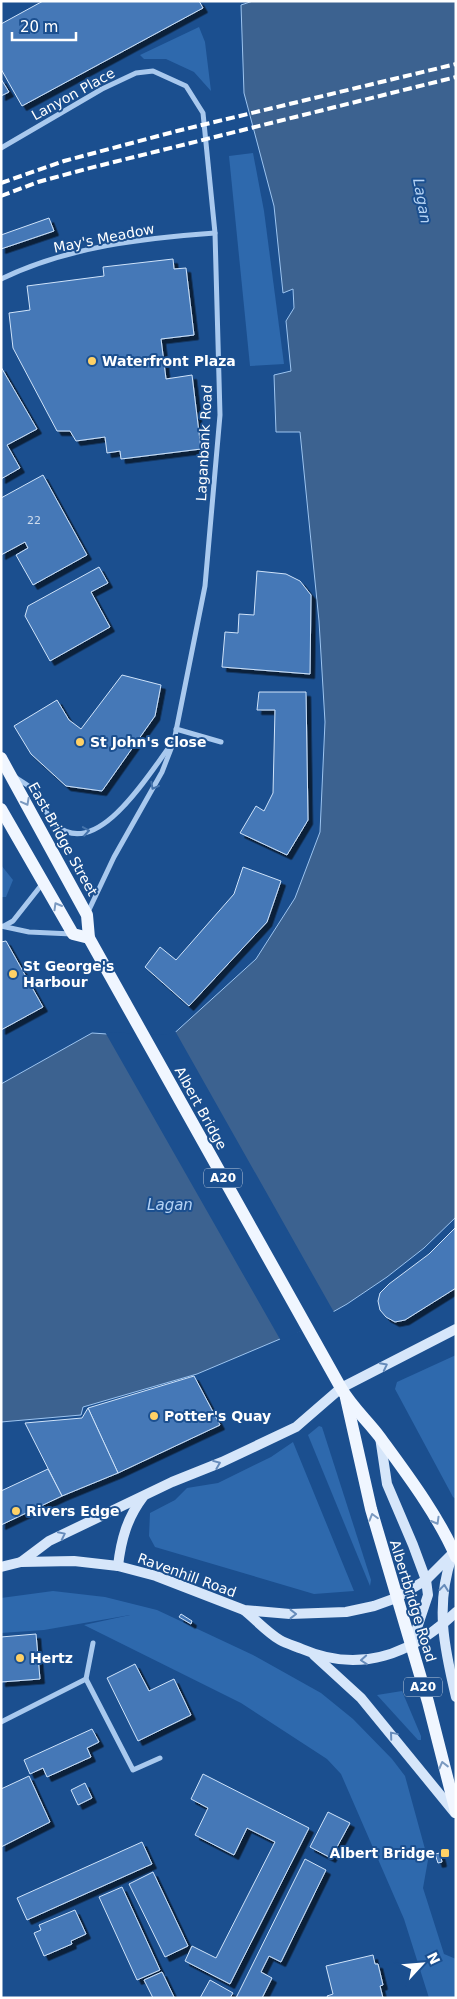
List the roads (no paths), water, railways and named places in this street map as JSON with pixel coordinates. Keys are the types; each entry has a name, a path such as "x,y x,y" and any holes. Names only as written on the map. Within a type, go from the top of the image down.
{"main road":[{"name":"East Bridge Street","path":"1,758 87,915 89,938 124,1002"},
{"path":"1,809 73,934 89,938"},
{"name":"Albert Bridge","path":"124,1002 310,1332"},
{"path":"21,1562 49,1542 172,1482 222,1462 296,1426 343,1393 456,1328"},
{"name":"Albertbridge Road","path":"310,1332 343,1393 379,1436 455,1552"},
{"name":"Albertbridge Road","path":"343,1393 366,1492 428,1702 456,1813"},
{"path":"379,1436 386,1484 426,1580 428,1594 411,1646"},
{"path":"118,1566 121,1542 126,1527 136,1506 144,1496"},
{"path":"455,1552 444,1585 442,1625 444,1647 456,1696"},
{"name":"Ravenhill Road","path":"1,1567 21,1562 74,1561 118,1566 156,1576 244,1610 290,1614 346,1612 374,1606 396,1598 426,1580 455,1552"},
{"name":"Ravenhill Road","path":"244,1610 280,1640 313,1654 338,1660 361,1660 392,1654 411,1646 442,1625 456,1612"},
{"path":"313,1654 362,1698 456,1813"}],"street":[{"name":"Lanyon Place","path":"1,148 102,88 136,74 153,71 186,86 202,112"},
{"name":"Laganbank Road","path":"87,915 114,857 162,772 174,741 205,586 220,414 215,233 202,112"},
{"name":"May's Meadow","path":"1,279 52,259 76,252 147,240 215,233"},
{"path":"176,729 221,742"},
{"name":"Laganbank Road","path":"11,774 32,788 57,826 68,832 84,833 96,829 107,822 124,806 174,741"},
{"path":"2,926 12,921 43,883"},
{"path":"2,926 29,932 73,934"},
{"path":"94,1643 86,1679 133,1770 160,1758"},
{"path":"1,1722 86,1679"}],"water":[{"name":"Lagan","path":"253,1 456,1 456,1217 424,1248 387,1277 347,1304 299,1331 197,1374 83,1407 81,1415 1,1422 1,1084 92,1033 169,1038 256,959 295,898 320,832 325,722 319,621 300,432 276,432 274,375 291,371 286,321 294,308 293,289 283,293 274,206 244,93 241,5"}],"railway":[{"path":"1,183 64,161 177,131 456,64"},
{"path":"1,196 38,182 86,169 456,77"}],"place":[{"name":"Waterfront Plaza","path":"92,361"},
{"name":"St John's Close","path":"80,742"},
{"name":"St George's Harbour","path":"13,974"},
{"name":"Potter's Quay","path":"154,1416"},
{"name":"Rivers Edge","path":"16,1511"},
{"name":"Hertz","path":"20,1658"},
{"name":"Albert Bridge","path":"445,1853"}]}
